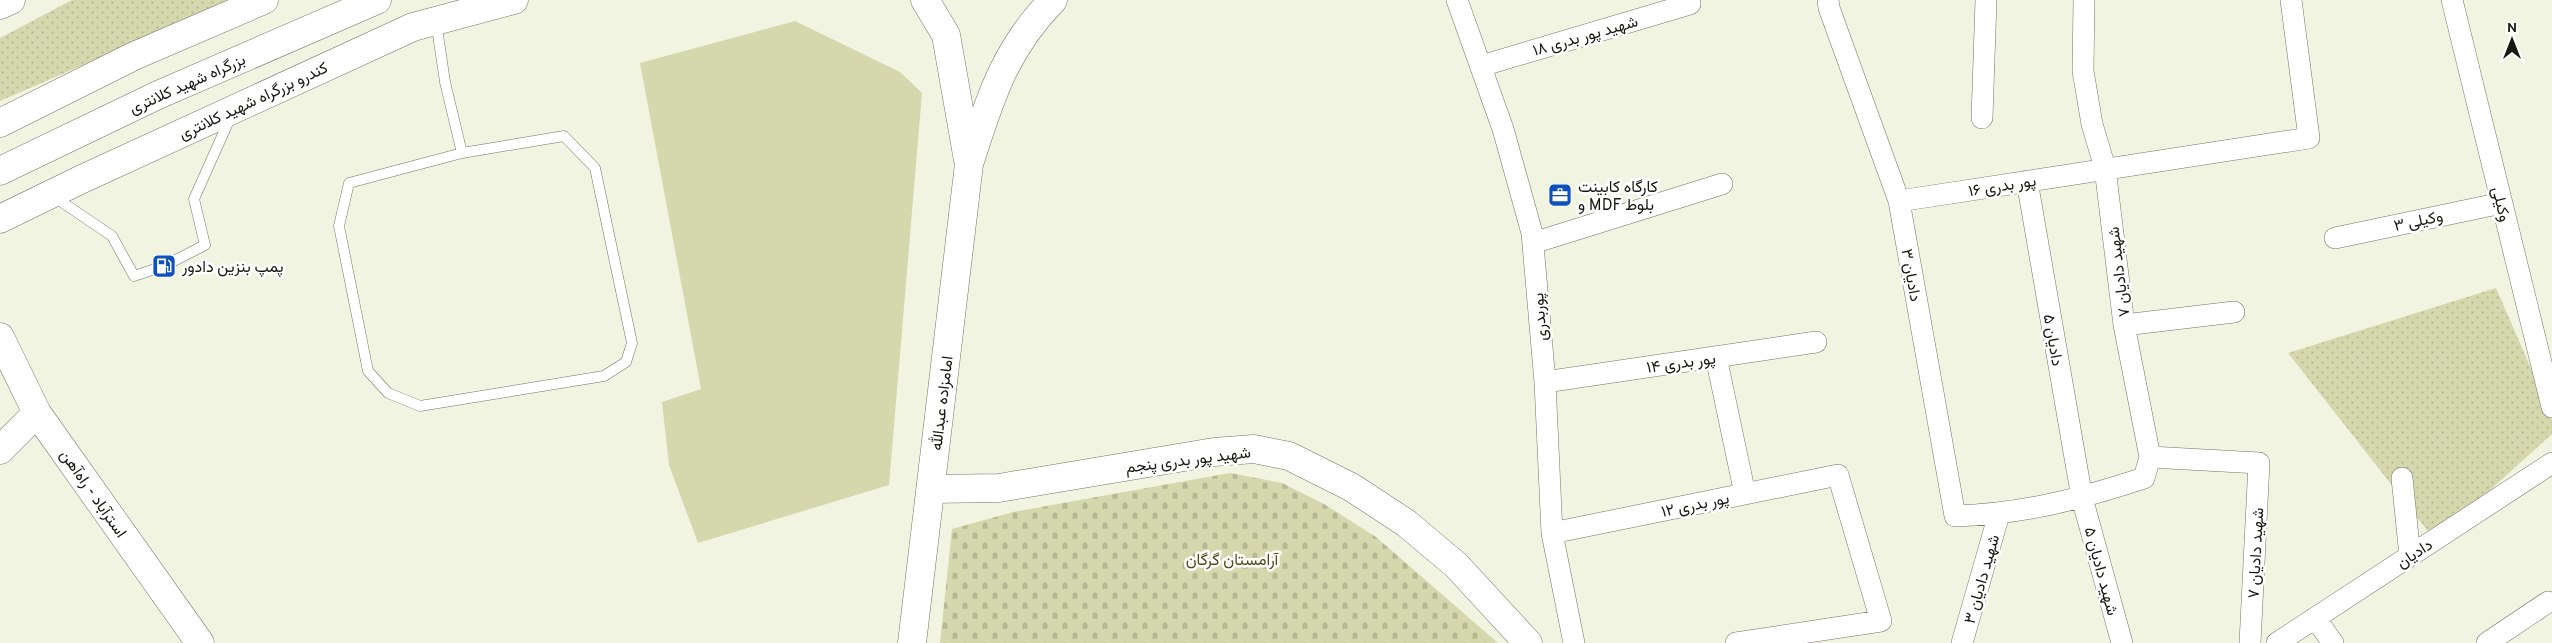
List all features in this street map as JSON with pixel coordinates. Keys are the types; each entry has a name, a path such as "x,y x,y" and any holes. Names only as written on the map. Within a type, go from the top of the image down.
{"main road":[{"path":"0,5 11,0"},
{"path":"0,123 134,56 264,0"},
{"name":"بزرگراه شهید کلانتری","path":"0,170 158,95 377,0"},
{"name":"کندرو بزرگراه شهید کلانتری","path":"0,219 50,194 413,27 514,0"},
{"name":"امامزاده عبدالله","path":"925,0 946,35 969,164"},
{"name":"امامزاده عبدالله","path":"912,643 969,164 991,96 1014,47 1053,0"},
{"name":"استرآباد - راه‌آهن","path":"0,337 37,413 200,643"},
{"path":"0,450 37,413"},
{"name":"شهید پور بدری پنجم","path":"931,489 999,488 1214,452 1254,449 1289,456 1351,487 1406,523 1456,565 1528,643"}],"street":[{"name":"پوربدری","path":"1457,0 1503,129 1532,233 1545,382 1552,533 1574,643"},
{"name":"دادیان ۳","path":"1828,0 1829,8 1899,201 1955,516 1999,514"},
{"path":"1982,118 1986,0"},
{"name":"شهید دادیان ۷","path":"2084,0 2083,71 2092,124 2105,168 2124,325 2150,457"},
{"name":"پور بدری ۱۶","path":"1899,201 2309,138 2291,0"},
{"name":"وکیلی","path":"2452,0 2552,407"},
{"name":"شهید پور بدری ۱۸","path":"1481,66 1690,4"},
{"name":"دادیان ۵","path":"2027,181 2082,498"},
{"path":"1533,243 1722,184"},
{"name":"وکیلی ۳","path":"2335,238 2502,203"},
{"path":"2124,325 2234,312"},
{"name":"پور بدری ۱۴","path":"1545,382 1816,342"},
{"path":"1716,357 1745,494"},
{"path":"1999,514 2082,498 2144,478 2150,457"},
{"name":"۷ شهید دادیان","path":"2150,457 2259,463 2250,643"},
{"name":"دادیان","path":"2277,643 2552,463"},
{"name":"پور بدری ۱۲","path":"1552,533 1838,475 1881,621 1736,643"},
{"path":"2402,478 2410,556"},
{"name":"۵ شهید دادیان","path":"2082,498 2122,643"},
{"name":"۳ شهید دادیان","path":"1962,643 1999,514"},
{"path":"2487,643 2548,602"},
{"path":"2315,618 2333,643"}],"lane":[{"path":"436,21 445,82 462,153"},
{"path":"50,194 112,236 134,276 164,266 205,245 194,199 234,109"},
{"path":"564,136 595,168 632,343 626,362 604,376 420,406 388,393 368,371 339,226 350,183 462,153 564,136"}],"green space":[{"path":"72,0 233,0 0,101 0,38"},
{"path":"795,21 900,72 922,93 889,485 698,543 669,465 662,402 701,389 640,63"},
{"path":"2496,288 2552,417 2552,434 2435,540 2288,353"},
{"name":"آرامستان گرگان","path":"1230,473 1282,483 1324,504 1376,537 1498,643 940,643 952,529 1013,512"}],"place":[{"name":"کارگاه کابینت و MDF بلوط","path":"1560,195"},
{"name":"پمپ بنزین دادور","path":"164,266"}]}
